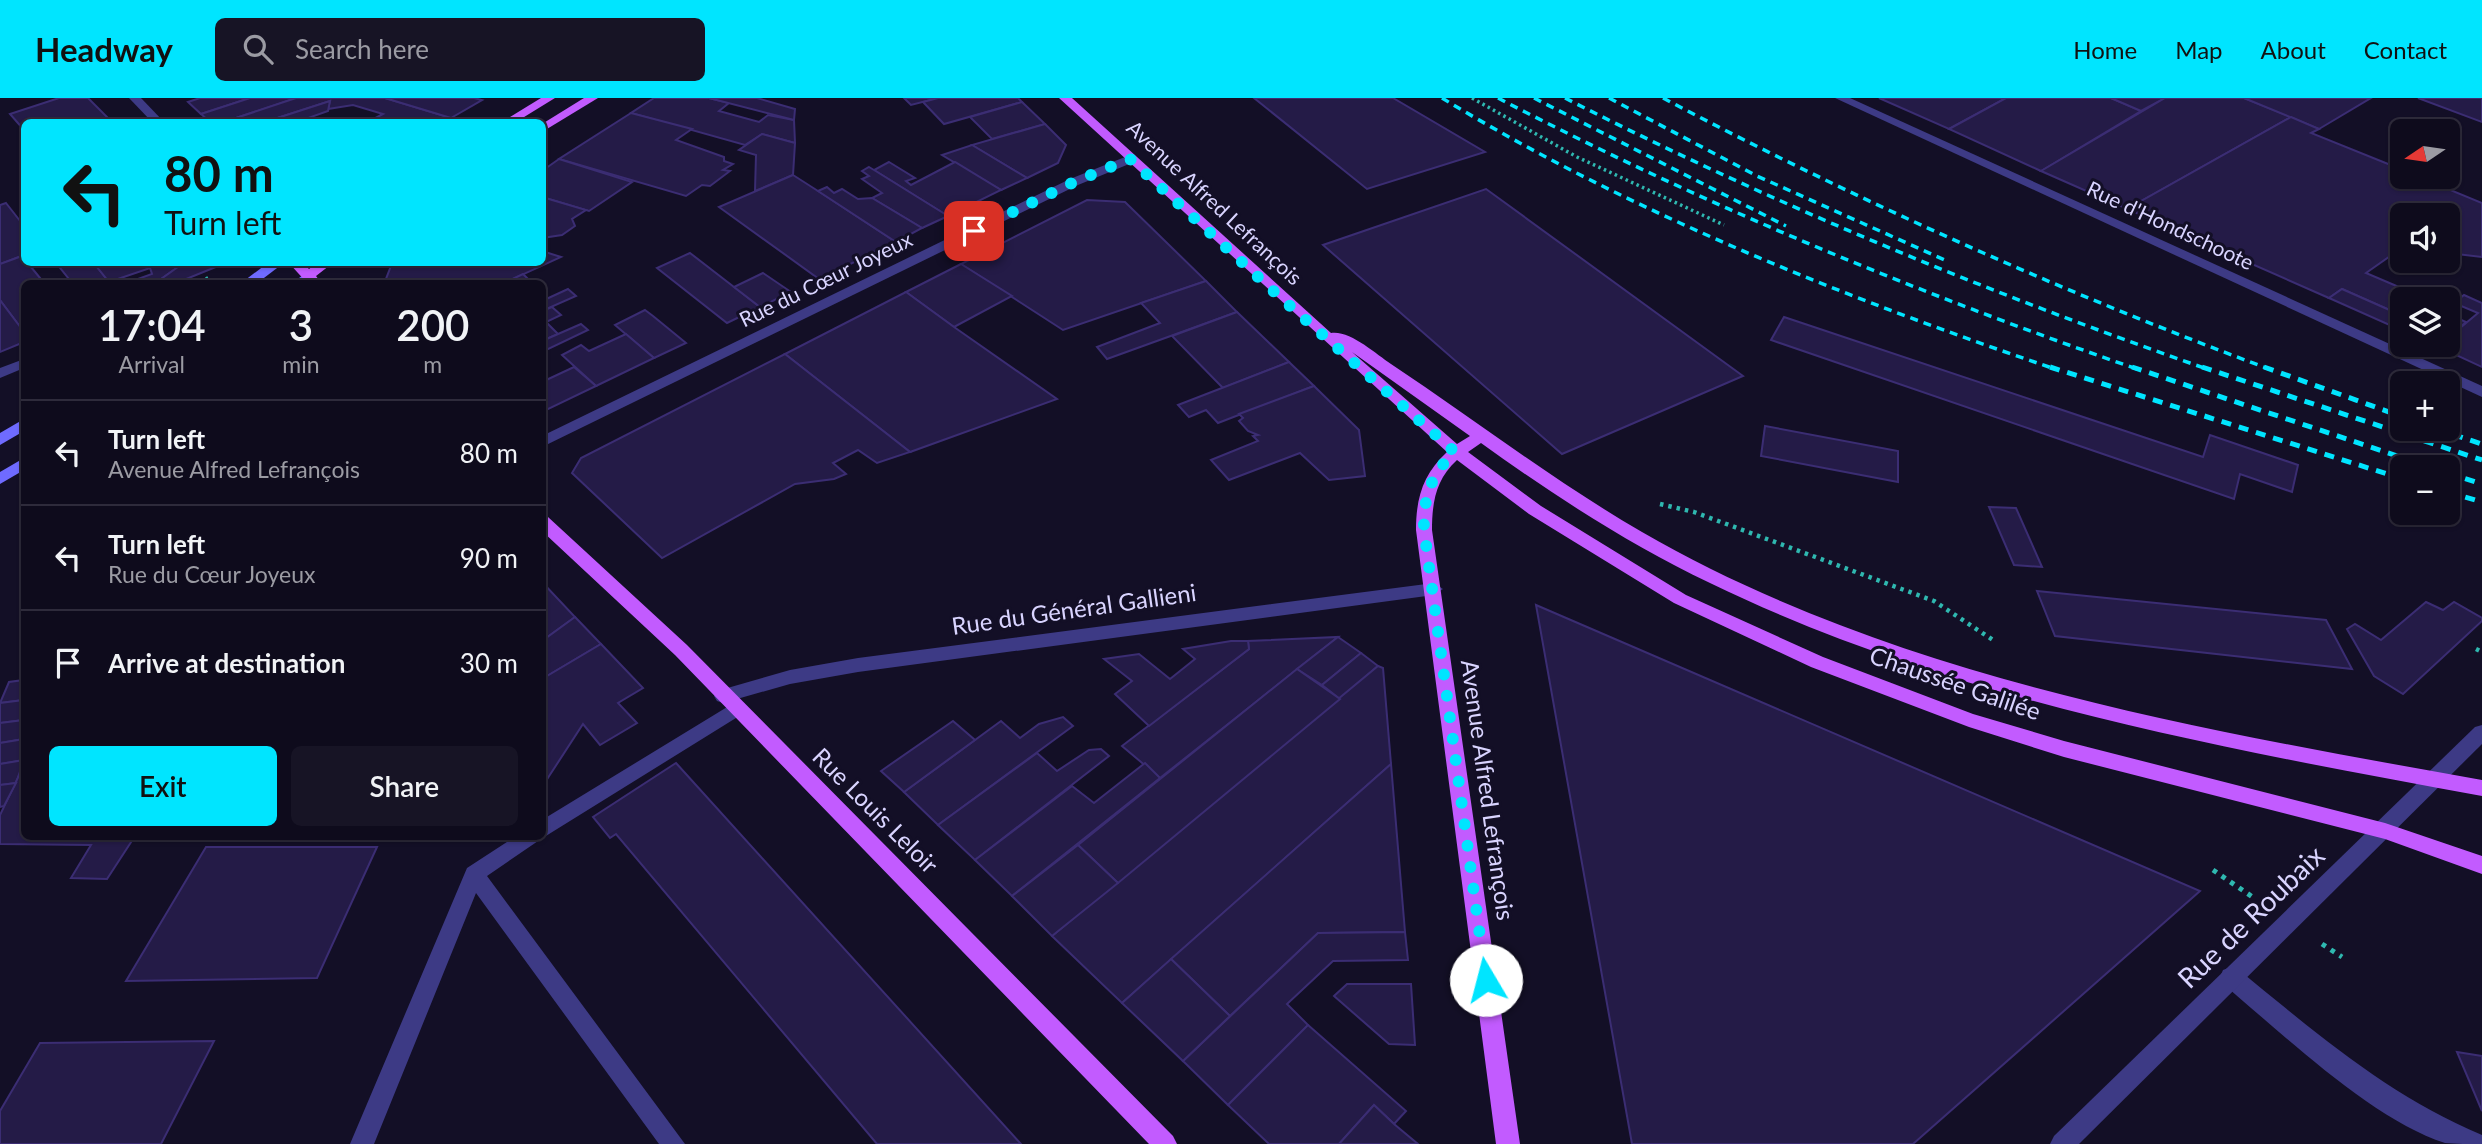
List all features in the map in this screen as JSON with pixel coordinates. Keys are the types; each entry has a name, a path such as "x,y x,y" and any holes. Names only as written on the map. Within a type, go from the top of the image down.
{"main road":[{"path":"513,119 550,98"},
{"path":"546,127 593,98"},
{"name":"Avenue Alfred Lefrançois","path":"1065,98 1300,315 1455,452"},
{"path":"252,280 273,266"},
{"path":"308,280 324,266"},
{"name":"Avenue Alfred Lefrançois","path":"1300,315 1384,363 1481,436 1455,452 1434,473 1425,505 1424,530 1508,1144"},
{"path":"0,440 21,426"},
{"name":"Chaussée Galilée","path":"1481,436 1648,542 1736,589 1944,668 2138,722 2482,788"},
{"name":"Chaussée Galilée","path":"1455,452 1535,510 1680,599 1768,641 1871,684 2023,737 2385,831 2482,864"},
{"path":"0,479 21,465"},
{"name":"Rue Louis Leloir","path":"546,525 664,634 1165,1144"}],"street":[{"path":"135,98 155,119"},
{"name":"Rue d'Hondschoote","path":"1841,98 2482,392"},
{"name":"Rue du Cœur Joyeux","path":"546,440 1074,182 1130,159"},
{"path":"0,373 21,364"},
{"name":"Rue du Général Gallieni","path":"546,828 730,702 780,678 1231,612 1434,589"},
{"name":"Rue de Roubaix","path":"2062,1144 2231,977 2385,831 2482,733"},
{"path":"362,1144 474,874 527,840"},
{"path":"474,874 673,1144"},
{"path":"2231,977 2404,1112 2439,1131 2476,1144"}],"path":[{"path":"1472,98 1577,157 1724,225"},
{"path":"1651,502 1694,512 1934,601 1973,624 1999,644"},
{"path":"2476,649 2482,652"}],"building":[{"path":"59,98 88,98 109,119 21,119 21,127 10,114"},
{"path":"200,98 250,98 201,114 188,102"},
{"path":"250,98 296,98 233,119 207,119 201,114"},
{"path":"296,98 385,98 451,118 374,119 383,114 353,105 328,109 330,101 274,119 233,119"},
{"path":"385,98 474,98 482,100 451,118"},
{"path":"654,98 709,98 729,103 719,111 759,122 768,115 794,120 795,143 762,134 745,145 631,113"},
{"path":"709,98 757,98 795,109 794,120"},
{"path":"904,98 938,98 911,105"},
{"path":"938,98 1018,98 1022,102 944,124 923,102"},
{"path":"1254,98 1393,98 1485,152 1367,189"},
{"path":"1879,98 2006,98 1949,129"},
{"path":"2006,98 2111,98 2141,111 2041,171 1949,129"},
{"path":"2111,98 2165,98 2141,111"},
{"path":"2165,98 2244,98 2291,117 2127,209 2041,171"},
{"path":"2244,98 2371,98 2319,129"},
{"path":"2418,98 2482,98 2482,122"},
{"path":"330,101 328,111 309,119 274,119"},
{"path":"1022,102 1045,124 992,139 970,117"},
{"path":"631,113 692,129 676,140 724,157 724,161 733,164 723,170 730,171 710,186 702,185 686,196 559,159"},
{"path":"2291,117 2319,129 2311,133 2390,165 2390,189 2448,189 2482,203 2482,257 2460,254 2460,203 2390,203 2390,256 2366,273 2399,287 2390,287 2390,310 2342,289 2329,298 2127,209"},
{"path":"1045,124 1066,145 1058,163 1027,178 972,145"},
{"path":"762,134 795,143 793,175 755,191 756,155 739,150"},
{"path":"972,145 1027,178 1001,190 942,155"},
{"path":"559,159 632,182 589,211 546,198 546,168"},
{"path":"889,162 915,178 906,181 911,185 955,162 1001,190 948,216 874,170"},
{"path":"869,167 948,216 922,228 872,198 882,193 862,179 869,176 862,171"},
{"path":"793,175 896,242 819,279 719,207"},
{"path":"827,187 834,193 842,189 858,199 872,198 922,228 896,242 818,191"},
{"path":"1486,189 1743,376 1562,454 1323,245"},
{"path":"546,198 586,210 572,219 575,226 562,235 546,237"},
{"path":"1087,200 1125,202 1206,281 1063,330 961,264"},
{"path":"6,203 21,222 21,256 0,264 0,205"},
{"path":"546,252 561,257 546,264"},
{"path":"690,253 760,307 727,323 657,268"},
{"path":"21,256 21,266 30,266 42,280 21,280 21,328 0,300 0,264"},
{"path":"961,264 1012,296 954,327 906,292"},
{"path":"59,266 96,266 108,280 70,280"},
{"path":"179,266 160,280 135,280 152,274 150,268 107,280 97,267"},
{"path":"179,266 218,266 184,280 160,280"},
{"path":"391,266 541,266 511,280 386,280"},
{"path":"763,273 791,292 760,307 734,287"},
{"path":"523,274 529,280 510,280"},
{"path":"1206,281 1237,312 1107,359 1097,347 1160,323 1141,303"},
{"path":"568,289 576,296 546,309 546,299"},
{"path":"2342,289 2390,310 2390,325 2329,298"},
{"path":"906,292 1057,399 910,452 785,354"},
{"path":"2464,295 2482,303 2482,367 2460,357 2460,328 2478,313 2460,306 2460,298"},
{"path":"0,300 21,328 21,343 0,352"},
{"path":"552,307 561,315 546,322 546,309"},
{"path":"645,310 686,343 654,358 615,325"},
{"path":"1237,312 1289,362 1223,388 1172,336"},
{"path":"1784,317 2203,457 2210,435 2298,465 2292,492 2240,474 2234,499 1771,340"},
{"path":"546,322 558,334 546,339"},
{"path":"581,324 588,330 546,350 546,339"},
{"path":"626,334 654,358 596,386 562,355 581,345 589,351"},
{"path":"785,354 910,452 877,463 858,450 833,463 846,474 834,479 795,484 662,558 572,473 581,458"},
{"path":"1289,362 1314,386 1218,423 1206,410 1189,417 1178,405"},
{"path":"574,367 596,386 546,410 546,380"},
{"path":"1314,386 1359,430 1365,476 1329,480 1300,453 1229,480 1211,460 1258,441 1253,436 1258,435 1248,431 1239,421 1243,418 1239,414"},
{"path":"1765,426 1898,451 1898,482 1761,456"},
{"path":"1989,507 2016,508 2042,567 2014,565"},
{"path":"546,586 575,617 546,638"},
{"path":"2037,591 2326,620 2352,669 2055,636"},
{"path":"2426,602 2443,610 2454,602 2482,618 2482,621 2403,694 2374,676 2347,629 2355,624 2381,640"},
{"path":"1536,605 2200,891 1913,1144 1632,1144"},
{"path":"575,617 601,644 546,677 546,638"},
{"path":"1338,637 1160,778 1122,746 1249,649 1248,641"},
{"path":"1338,637 1361,653 1322,685 1297,669"},
{"path":"1248,641 1249,649 1149,726 1115,694 1132,681 1104,659 1139,654 1170,679 1195,659 1183,649"},
{"path":"601,644 643,688 618,703 637,723 600,745 583,724 546,781 546,677"},
{"path":"1361,653 1378,666 1340,699 1322,685"},
{"path":"1378,666 1383,668 1391,764 1122,1003 1052,936"},
{"path":"1297,669 1340,699 1118,883 1078,845"},
{"path":"21,680 21,700 0,703 9,682"},
{"path":"21,700 21,720 0,723 0,703"},
{"path":"1063,717 1073,726 938,825 904,792 1001,721 1020,738 1039,724"},
{"path":"21,720 21,740 0,743 0,723"},
{"path":"953,721 975,740 904,792 881,771"},
{"path":"21,740 21,760 0,764 0,743"},
{"path":"1101,749 1109,756 975,860 938,825 1037,753 1057,771 1089,750"},
{"path":"21,760 16,783 0,785 0,764"},
{"path":"676,763 1021,1144 877,1144 616,834 610,838 593,817"},
{"path":"1145,763 1160,778 1012,896 975,860 1072,786 1094,803"},
{"path":"1391,764 1405,932 1318,933 1230,1016 1171,959"},
{"path":"21,771 21,840 132,840 107,879 71,878 91,845 0,844 0,815"},
{"path":"16,783 4,806 0,807 0,785"},
{"path":"1078,845 1118,883 1052,936 1012,896"},
{"path":"206,847 377,847 317,978 126,981"},
{"path":"1405,932 1408,960 1333,961 1287,1004 1308,1025 1228,1105 1183,1061 1318,933"},
{"path":"1171,959 1230,1016 1183,1061 1122,1003"},
{"path":"1347,984 1411,984 1415,1045 1389,1044 1334,996"},
{"path":"1308,1025 1406,1111 1394,1124 1374,1105 1339,1144 1269,1144 1228,1105"},
{"path":"214,1041 161,1144 0,1144 0,1111 40,1043"},
{"path":"2457,1052 2482,1056 2482,1111"},
{"path":"1374,1105 1394,1124 1418,1144 1339,1144"}],"railway":[{"path":"1442,98 1588,179 1741,250 1898,313 2055,369"},
{"path":"1498,98 1654,175 1812,245 1973,310 2137,369"},
{"path":"1534,98 1786,226"},
{"path":"1565,98 1722,174 1881,244 2043,309 2207,369"},
{"path":"1609,98 1757,176 1947,261"},
{"path":"1663,98 1886,209 2038,277 2269,369"},
{"path":"2050,367 2390,475"},
{"path":"2132,367 2394,455"},
{"path":"2202,367 2482,460"},
{"path":"2264,367 2390,412"},
{"path":"2460,437 2482,444"},
{"path":"2460,477 2482,484"},
{"path":"2460,496 2482,502"}],"route":[{"path":"974,231 1074,182 1130,159 1281,298 1455,452 1434,473 1428,488 1424,530 1486,980"}]}
